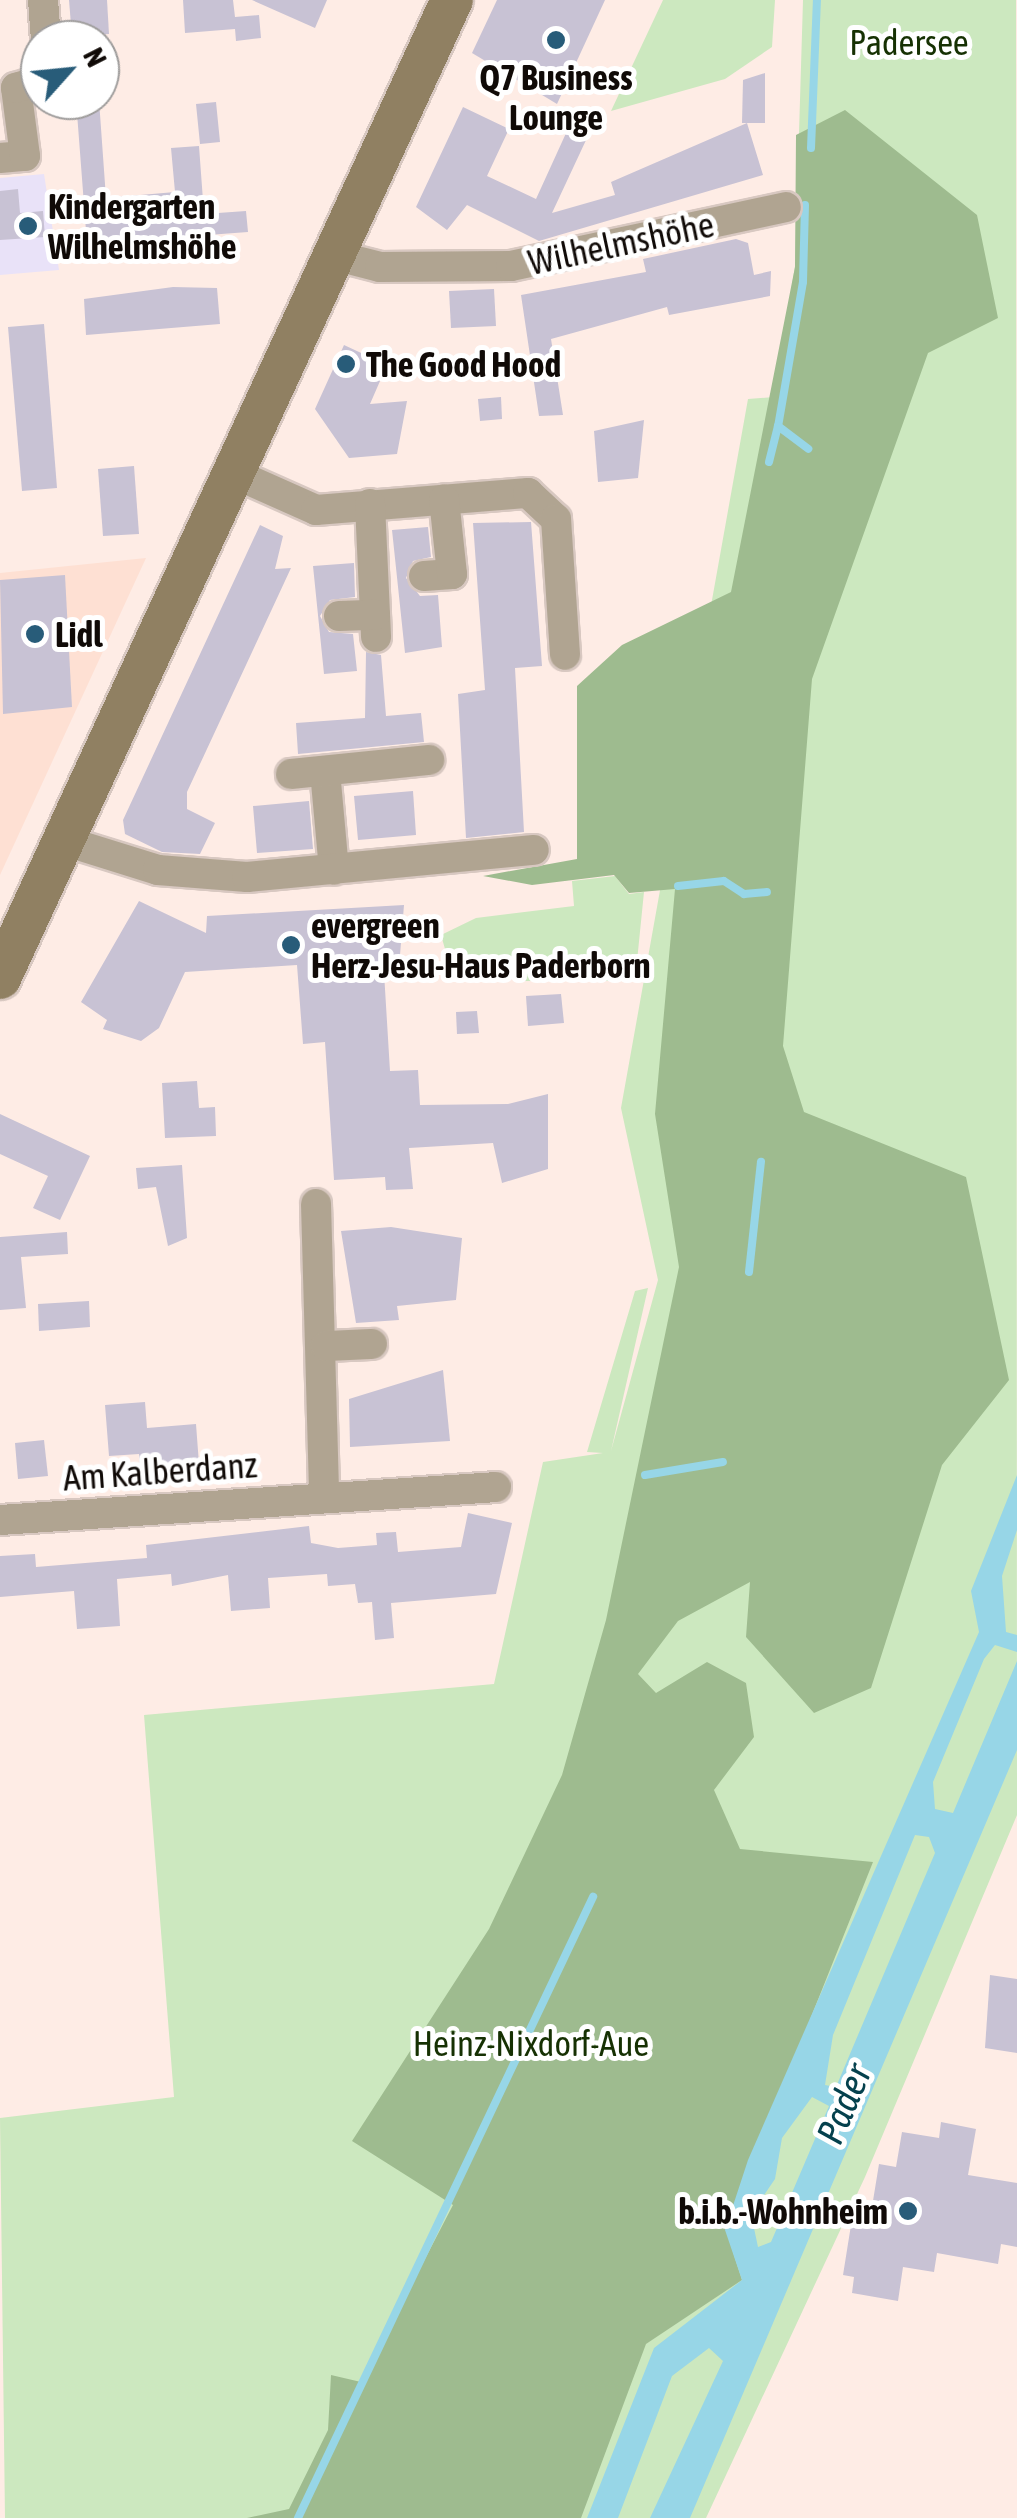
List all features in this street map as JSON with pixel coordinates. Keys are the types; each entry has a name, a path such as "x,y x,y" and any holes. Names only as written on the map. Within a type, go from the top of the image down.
{"main road":[{"path":"0,978 337,256 452,0"}],"street":[{"path":"20,87 16,88 20,118"},
{"path":"0,158 25,156 20,120"},
{"name":"Wilhelmshöhe","path":"337,256 380,267 511,266 786,207"},
{"path":"233,472 316,510 528,494 550,507 565,654"},
{"path":"424,576 452,574 444,499"},
{"path":"339,616 376,626 370,504"},
{"path":"291,774 429,760"},
{"path":"325,770 334,870"},
{"path":"65,841 158,870 334,870 534,850"},
{"path":"316,1204 326,1346 324,1498"},
{"path":"326,1346 372,1344"},
{"name":"Am Kalberdanz","path":"0,1520 496,1488"}],"shaded area":[{"name":"Kindergarten Wilhelmshöhe","path":"44,174 59,270 0,275 0,178"},
{"path":"146,558 0,875 0,573"}],"green space":[{"path":"663,0 775,0 772,47 725,79 611,111"},
{"name":"Heinz-Nixdorf-Aue","path":"803,0 1016,0 1017,1815 865,2177 706,2518 5,2518 0,2118 174,2097 144,1715 494,1684 543,1462 603,1453 587,1452 635,1291 648,1288 611,1451 658,1280 621,1108 748,399 774,397 795,266"},
{"path":"845,110 977,215 998,318 928,353 812,679 783,1046 804,1112 966,1177 1009,1380 942,1465 871,1688 814,1713 746,1637 750,1582 678,1621 638,1674 656,1693 707,1662 746,1683 754,1737 714,1790 740,1849 873,1862 726,2230 742,2280 646,2344 581,2518 247,2518 289,2509 328,2430 331,2375 361,2382 453,2205 352,2141 489,1929 562,1775 606,1620 679,1267 655,1114 675,889 629,893 614,875 532,885 483,876 577,859 577,686 622,645 731,592 795,267 796,135"},
{"path":"615,876 629,894 644,892 635,981 522,981 445,949 441,935 476,918 574,906 572,881"}],"water":[{"name":"Pader","path":"1017,1475 1017,1530 1002,1576 1006,1632 1017,1635 1017,1652 995,1645 984,1659 933,1782 935,1809 953,1813 1017,1661 1017,1750 690,2518 650,2518 723,2361 709,2348 672,2376 618,2518 587,2518 654,2348 742,2280 725,2230 748,2160 979,1632 971,1591","holes":["915,1835 929,1837 935,1853 836,2087 825,2085 833,2035","812,2097 829,2106 771,2242 758,2247 751,2214 775,2179 782,2138"]}],"building":[{"path":"69,0 107,0 108,20 71,20"},
{"path":"183,0 233,0 235,17 259,15 261,38 236,41 235,29 185,33"},
{"path":"252,0 327,0 315,28"},
{"name":"Q7 Business Lounge","path":"497,0 605,0 557,104 472,53"},
{"path":"765,73 765,123 742,123 743,80"},
{"path":"216,102 220,142 200,144 196,104"},
{"path":"463,107 509,129 487,176 536,199 567,131 594,123 552,213 615,195 611,182 747,123 763,175 539,241 467,205 447,230 416,207"},
{"path":"78,120 100,120 106,198 175,192 171,148 199,146 204,214 246,211 248,232 87,244"},
{"path":"18,189 20,213 43,211 45,237 0,240 0,191"},
{"path":"736,239 748,243 754,275 771,271 770,296 669,315 667,307 551,339 563,415 539,416 521,295 646,272 643,259"},
{"path":"173,287 217,288 220,324 86,335 84,299"},
{"path":"494,289 496,326 451,328 449,291"},
{"path":"44,324 57,488 22,491 8,327"},
{"path":"344,345 387,365 370,404 407,401 397,454 349,458 315,409"},
{"path":"501,397 502,419 480,421 478,399"},
{"path":"644,420 638,478 598,482 594,431"},
{"path":"134,466 139,534 103,536 98,469"},
{"path":"531,522 542,666 515,668 524,832 466,838 458,694 485,690 473,523"},
{"path":"260,525 283,536 275,569 291,568 187,792 187,809 215,823 200,854 162,852 125,834 123,820"},
{"path":"428,527 431,557 413,561 406,578 420,596 438,595 442,647 405,653 392,530"},
{"path":"354,563 355,597 330,600 320,616 329,632 353,634 357,671 324,674 313,566"},
{"name":"Lidl","path":"65,575 72,707 3,714 0,580"},
{"path":"366,652 381,655 386,716 421,713 424,742 298,754 296,723 365,718"},
{"path":"413,791 416,835 358,840 354,796"},
{"path":"309,801 313,849 257,853 253,806"},
{"path":"139,901 206,933 207,916 404,905 400,955 383,956 390,1071 418,1070 420,1105 508,1104 548,1094 548,1169 502,1183 493,1143 409,1148 413,1189 386,1190 385,1177 334,1180 325,1042 303,1044 297,965 185,972 159,1028 141,1041 103,1029 107,1020 81,1002"},
{"path":"561,994 564,1023 528,1026 526,996"},
{"path":"477,1011 479,1033 457,1034 456,1012"},
{"path":"197,1081 199,1108 215,1107 216,1136 165,1138 162,1083"},
{"path":"0,1114 90,1156 60,1220 33,1208 48,1176 0,1154"},
{"path":"182,1165 187,1238 168,1246 156,1187 138,1189 136,1168"},
{"path":"391,1227 462,1238 456,1300 397,1306 399,1320 356,1323 341,1231"},
{"path":"67,1232 68,1254 21,1257 26,1308 0,1310 0,1237"},
{"path":"89,1301 90,1327 39,1331 38,1304"},
{"path":"443,1370 450,1441 350,1447 349,1399"},
{"path":"145,1402 147,1428 196,1424 199,1464 140,1469 139,1454 109,1456 105,1405"},
{"path":"44,1440 48,1476 18,1479 15,1443"},
{"path":"468,1513 512,1523 496,1594 391,1603 394,1638 375,1640 372,1602 358,1603 355,1584 328,1586 327,1574 268,1578 270,1608 231,1611 228,1575 172,1586 171,1574 117,1579 120,1626 77,1629 74,1591 0,1597 0,1556 35,1554 36,1567 147,1558 146,1545 309,1526 311,1543 338,1548 377,1545 376,1533 396,1532 398,1552 461,1547"},
{"path":"990,1975 1017,1979 1017,2053 985,2048"},
{"name":"b.i.b.-Wohnheim","path":"941,2122 976,2129 968,2175 1017,2183 1017,2247 1001,2244 998,2264 937,2253 934,2272 903,2267 898,2301 852,2293 854,2277 843,2275 851,2225 863,2228 871,2213 879,2164 896,2167 902,2132 939,2138"}],"waterway":[{"path":"811,148 817,0"},
{"path":"805,205 803,282 778,426 808,449"},
{"path":"769,462 778,426"},
{"path":"678,886 724,881 744,894 767,892"},
{"path":"749,1272 761,1162"},
{"path":"645,1475 723,1462"},
{"path":"298,2518 593,1897"}],"place":[{"name":"Q7 Business Lounge","path":"556,40"},
{"name":"Kindergarten Wilhelmshöhe","path":"28,226"},
{"name":"The Good Hood","path":"346,364"},
{"name":"Lidl","path":"35,634"},
{"name":"evergreen Herz-Jesu-Haus Paderborn","path":"291,945"},
{"name":"b.i.b.-Wohnheim","path":"908,2211"}],"park label":[{"name":"Padersee","path":"909,42"}]}
